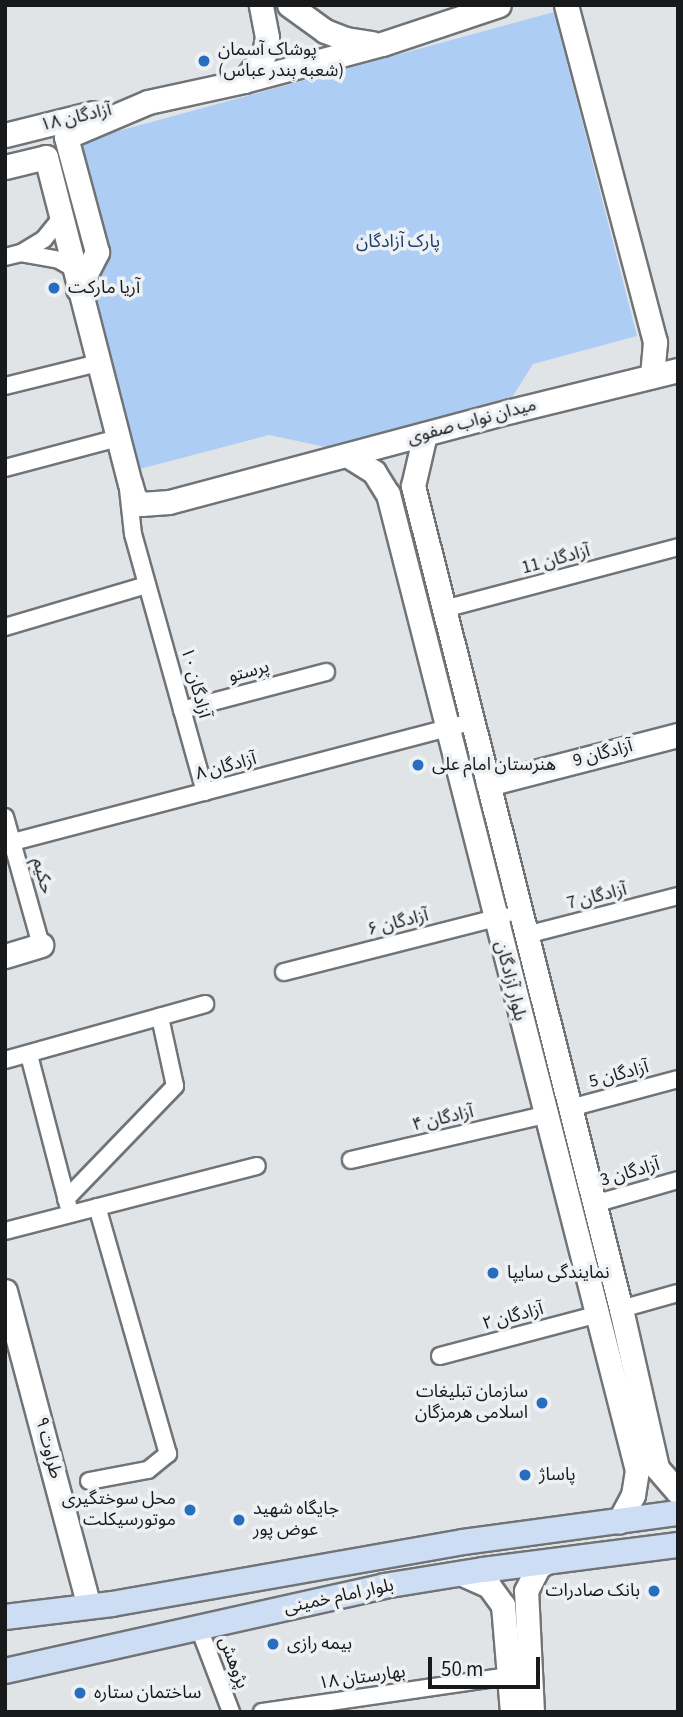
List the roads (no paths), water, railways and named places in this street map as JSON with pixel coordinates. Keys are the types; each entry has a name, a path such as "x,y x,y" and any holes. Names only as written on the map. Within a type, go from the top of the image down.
{"main road":[{"path":"289,5 325,31 346,39 382,44"},
{"path":"76,278 97,252 66,137 148,102 244,81 382,44 499,5"},
{"path":"566,5 655,342 652,376"},
{"path":"244,81 264,54 269,7"},
{"name":"آزادگان ۱۸","path":"5,135 148,102"},
{"name":"میدان نواب صفوی","path":"5,167 46,157 126,468 134,497 141,504 169,502 678,370"},
{"name":"بلوار آزادگان","path":"425,434 413,486 621,1309 657,1468 678,1492"},
{"name":"بلوار آزادگان","path":"347,455 374,472 388,494 448,728 595,1315 637,1470 633,1495 620,1521"},
{"path":"388,494 397,481 413,486"},
{"name":"آزادگان 9","path":"488,785 678,735"},
{"path":"5,956 41,945"},
{"path":"545,1115 570,1108"},
{"name":"طراوت ۹","path":"5,1291 89,1606"},
{"path":"595,1315 621,1309"},
{"name":"بلوار امام خمینی","path":"5,1617 89,1606 463,1542 678,1513"},
{"name":"بلوار امام خمینی","path":"5,1671 384,1586 460,1573 678,1545"},
{"path":"532,1712 526,1591 538,1567 548,1561"},
{"path":"460,1573 489,1587 503,1605 512,1712"}],"street":[{"path":"13,255 44,239 61,218"},
{"path":"13,255 59,260 76,278"},
{"path":"5,386 98,363"},
{"path":"5,468 118,438"},
{"name":"آزادگان ۱۰","path":"126,468 133,534 205,792"},
{"path":"133,534 137,523 169,502"},
{"name":"آزادگان 11","path":"444,609 678,547"},
{"path":"5,627 147,585"},
{"name":"پرستو","path":"182,710 327,672"},
{"name":"آزادگان ۸","path":"13,842 472,722"},
{"name":"حکیم","path":"5,817 41,945"},
{"name":"آزادگان 7","path":"526,935 678,896"},
{"name":"آزادگان ۶","path":"284,972 520,911"},
{"path":"5,1060 205,1004"},
{"path":"68,1207 175,1086 160,1017"},
{"path":"29,1055 68,1207"},
{"name":"آزادگان 5","path":"570,1108 678,1079"},
{"name":"آزادگان ۴","path":"351,1160 545,1115"},
{"path":"5,1231 68,1207 97,1207 257,1166"},
{"name":"آزادگان 3","path":"594,1204 678,1180"},
{"path":"89,1481 148,1470 168,1454 97,1207"},
{"path":"621,1309 678,1293"},
{"name":"آزادگان ۲","path":"440,1356 595,1315"},
{"name":"پژوهش","path":"199,1628 231,1712"},
{"name":"بهارستان ۱۸","path":"262,1712 509,1676"}],"place":[{"name":"پوشاک آسمان (شعبه بندر عباس)","path":"204,61"},
{"name":"آریا مارکت","path":"54,288"},
{"name":"هنرستان امام علی","path":"418,765"},
{"name":"نمایندگی سایپا","path":"493,1273"},
{"name":"سازمان تبلیغات اسلامی هرمزگان","path":"542,1403"},
{"name":"پاساژ","path":"525,1475"},
{"name":"محل سوختگیری موتورسیکلت","path":"190,1510"},
{"name":"جایگاه شهید عوض پور","path":"239,1520"},
{"name":"بانک صادرات","path":"654,1591"},
{"name":"بیمه رازی","path":"273,1644"},
{"name":"ساختمان ستاره","path":"80,1693"}],"park label":[{"name":"پارک آزادگان","path":"398,242"}]}
